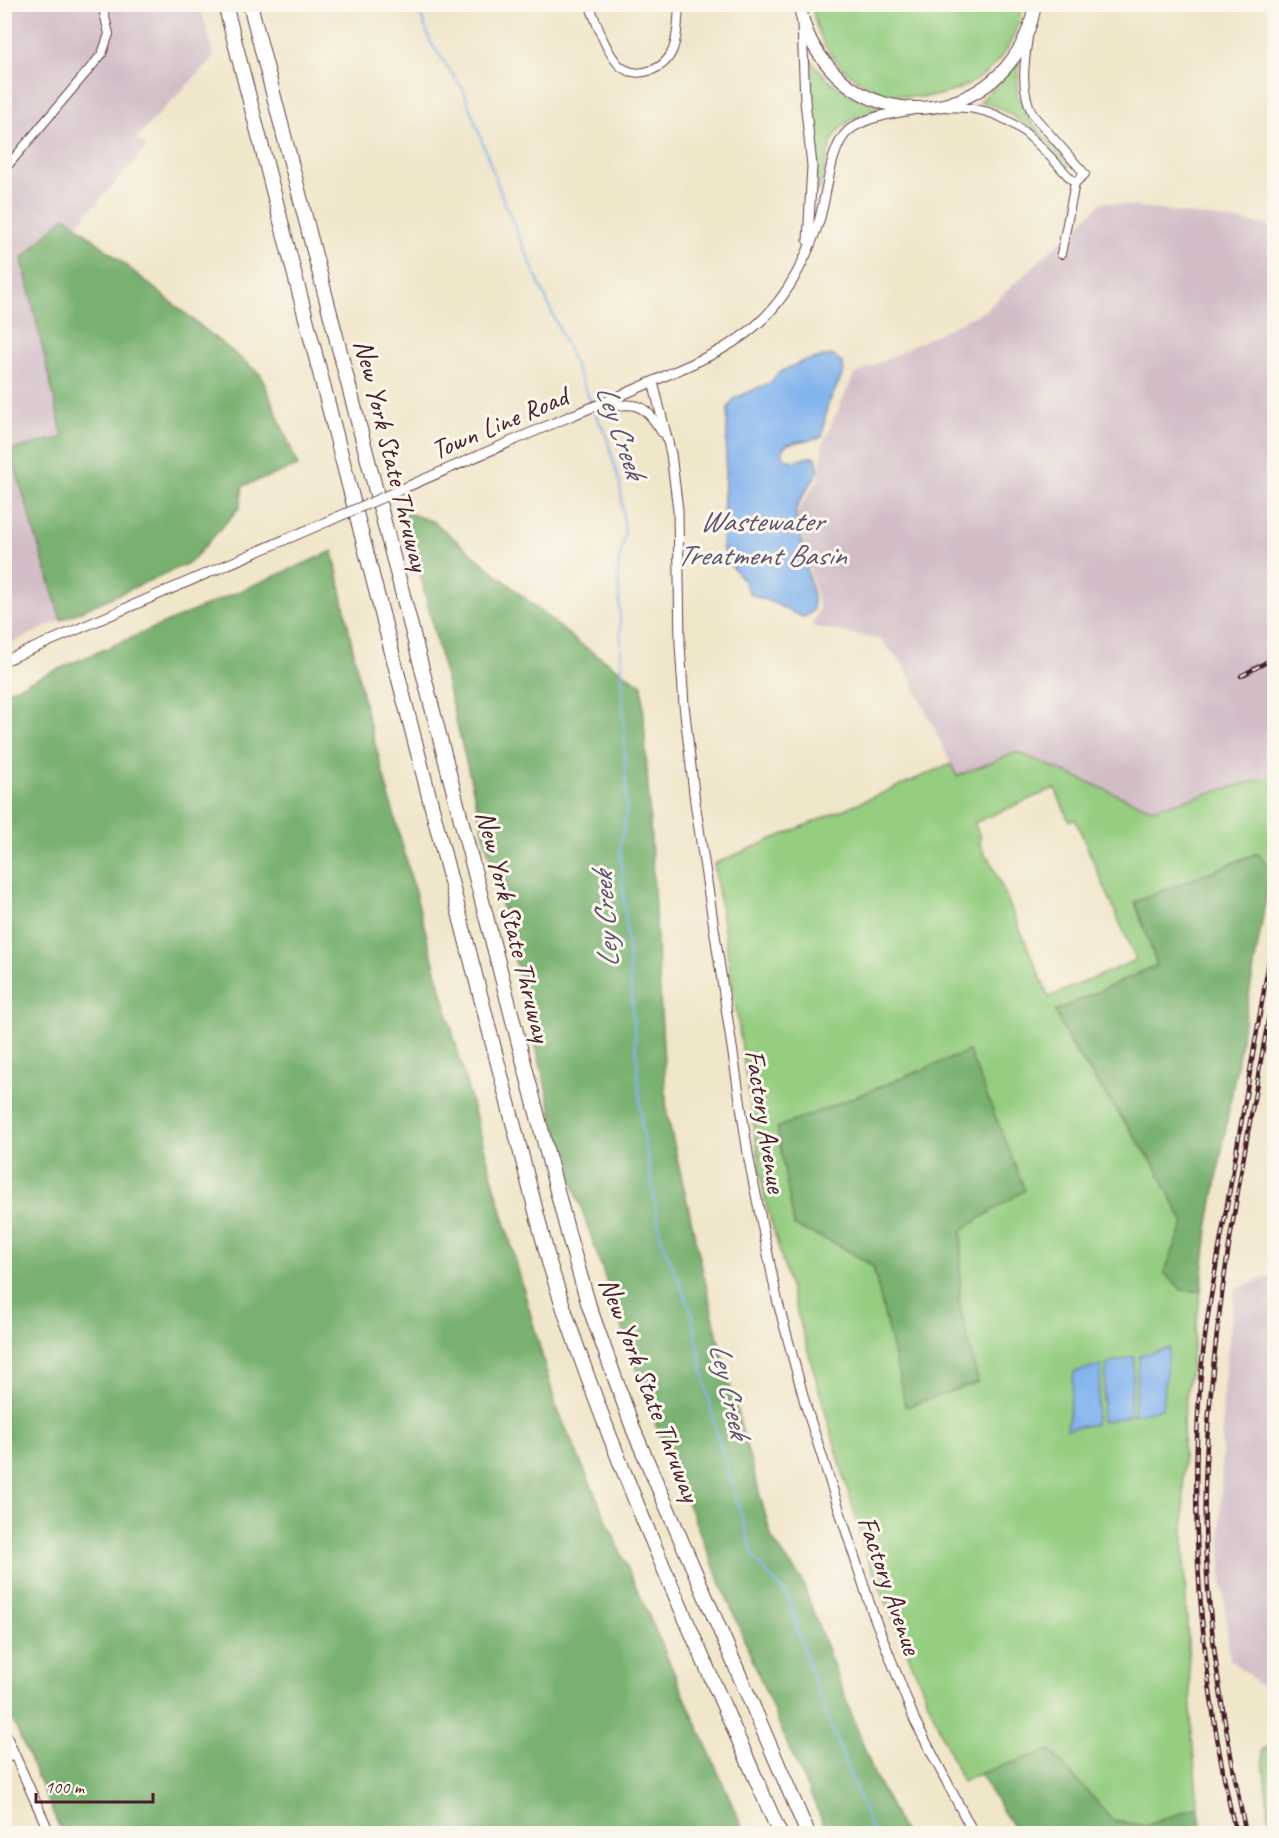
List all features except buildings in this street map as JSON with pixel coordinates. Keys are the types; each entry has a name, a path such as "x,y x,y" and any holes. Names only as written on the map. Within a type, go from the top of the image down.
{"highway":[{"name":"New York State Thruway","path":"225,4 549,1262 570,1330 610,1440 780,1833"},
{"name":"New York State Thruway","path":"250,4 572,1249 612,1373 634,1431 808,1833"}],"main road":[{"path":"800,4 801,19 817,51 835,75 863,95 912,110 938,107 963,99 990,82 1006,68 1029,30 1035,5"}],"street":[{"path":"4,170 102,54 109,34 102,4"},
{"path":"589,4 618,63 629,71 642,73 660,67 674,51 679,4"},
{"name":"Town Line Road","path":"801,19 805,101 812,166 807,249"},
{"path":"1029,30 1023,73 1027,105 1033,115 1085,174 1075,183 1061,254"},
{"path":"938,107 974,109 1008,120 1020,128 1075,183"},
{"name":"Town Line Road","path":"4,661 587,410 610,404 740,339 765,316 781,297 807,249 818,223 833,158 843,136 861,123 875,117 912,110"},
{"name":"Factory Avenue","path":"653,382 671,454 678,510 680,645 695,802 748,1160 777,1299 807,1410 872,1611 915,1721 974,1833"},
{"path":"610,404 641,407 650,413 666,437"},
{"path":"4,1731 50,1833"},
{"path":"4,1759 15,1755"}],"shaded area":[{"path":"4,5 200,5 214,57 136,138 147,147 77,225 65,217 22,259 63,437 11,451 61,620 5,646"},
{"path":"1103,202 1274,226 1274,776 1151,809 1017,752 957,776 903,664 881,640 812,626 819,608 796,514 819,478 823,443 854,375 986,310"},
{"path":"1274,1274 1274,1693 1255,1682 1249,1674 1230,1660 1221,1568 1221,1509 1223,1388 1235,1290"}],"green space":[{"path":"812,4 1022,5 1009,45 984,74 952,91 917,97 881,91 849,74 825,45"},
{"path":"810,59 833,84 861,101 883,109 855,118 837,133 829,151 818,193"},
{"path":"1019,60 1017,94 1025,115 1070,167 1065,166 1027,127 1005,111 980,102"},
{"path":"65,216 261,375 298,466 243,486 240,507 191,562 61,620 10,450 63,437 22,259"},
{"path":"405,512 434,522 580,644 642,685 667,1114 724,1364 772,1539 801,1579 874,1774 904,1833 828,1833 789,1748 659,1434 561,1149"},
{"path":"333,551 363,699 556,1406 745,1833 62,1833 5,1703 5,692"},
{"path":"1017,752 1151,809 1274,776 1274,853 1271,870 1257,853 1135,902 1157,965 1056,1011 1070,1044 1156,1167 1184,1224 1181,1290 1201,1291 1183,1419 1184,1558 1192,1734 1198,1807 1145,1826 1113,1821 1050,1750 962,1782 867,1557 765,1200 714,864 951,764 957,776","holes":["1055,788 1069,821 1075,819 1136,960 1049,997 989,857 986,858 974,823","795,1226 962,1230 959,1303 978,1382 906,1406 873,1266 839,1245"]},
{"path":"1258,853 1271,870 1208,1229 1201,1291 1182,1290 1164,1273 1184,1224 1156,1167 1070,1043 1055,1011 1157,965 1135,902"},
{"path":"969,1051 1025,1190 962,1230 959,1303 978,1382 906,1407 873,1266 839,1245 794,1226 777,1128"},
{"path":"1274,1744 1274,1833 1271,1834 1262,1750"},
{"path":"1050,1750 1114,1821 1145,1826 1198,1807 1203,1833 1017,1833 979,1774"}],"water":[{"name":"Wastewater Treatment Basin","path":"832,355 842,363 844,371 827,407 822,437 787,444 783,448 783,456 792,461 816,457 819,470 795,513 813,597 813,610 802,617 750,594 743,580 726,559 722,545 728,408 735,398 771,382 778,373 801,362"},
{"path":"1169,1348 1162,1408 1133,1415 1140,1355"},
{"path":"1135,1356 1129,1416 1101,1422 1107,1364"},
{"path":"1102,1365 1095,1424 1067,1429 1074,1372"}],"waterway":[{"name":"Ley Creek","path":"417,4 431,43 463,89 505,204 592,405"},
{"name":"Ley Creek","path":"594,410 606,435 620,484 625,533 618,566 627,811 620,847 642,1125 661,1238 691,1311 713,1420 754,1558 787,1595 812,1676 873,1834"}],"railway":[{"path":"1241,676 1274,658"},
{"path":"1236,1834 1214,1722 1201,1610 1196,1497 1197,1441 1202,1360 1208,1312 1274,932"},
{"path":"1246,1834 1229,1748 1216,1661 1207,1574 1205,1487 1208,1424 1221,1298 1274,987"}]}
